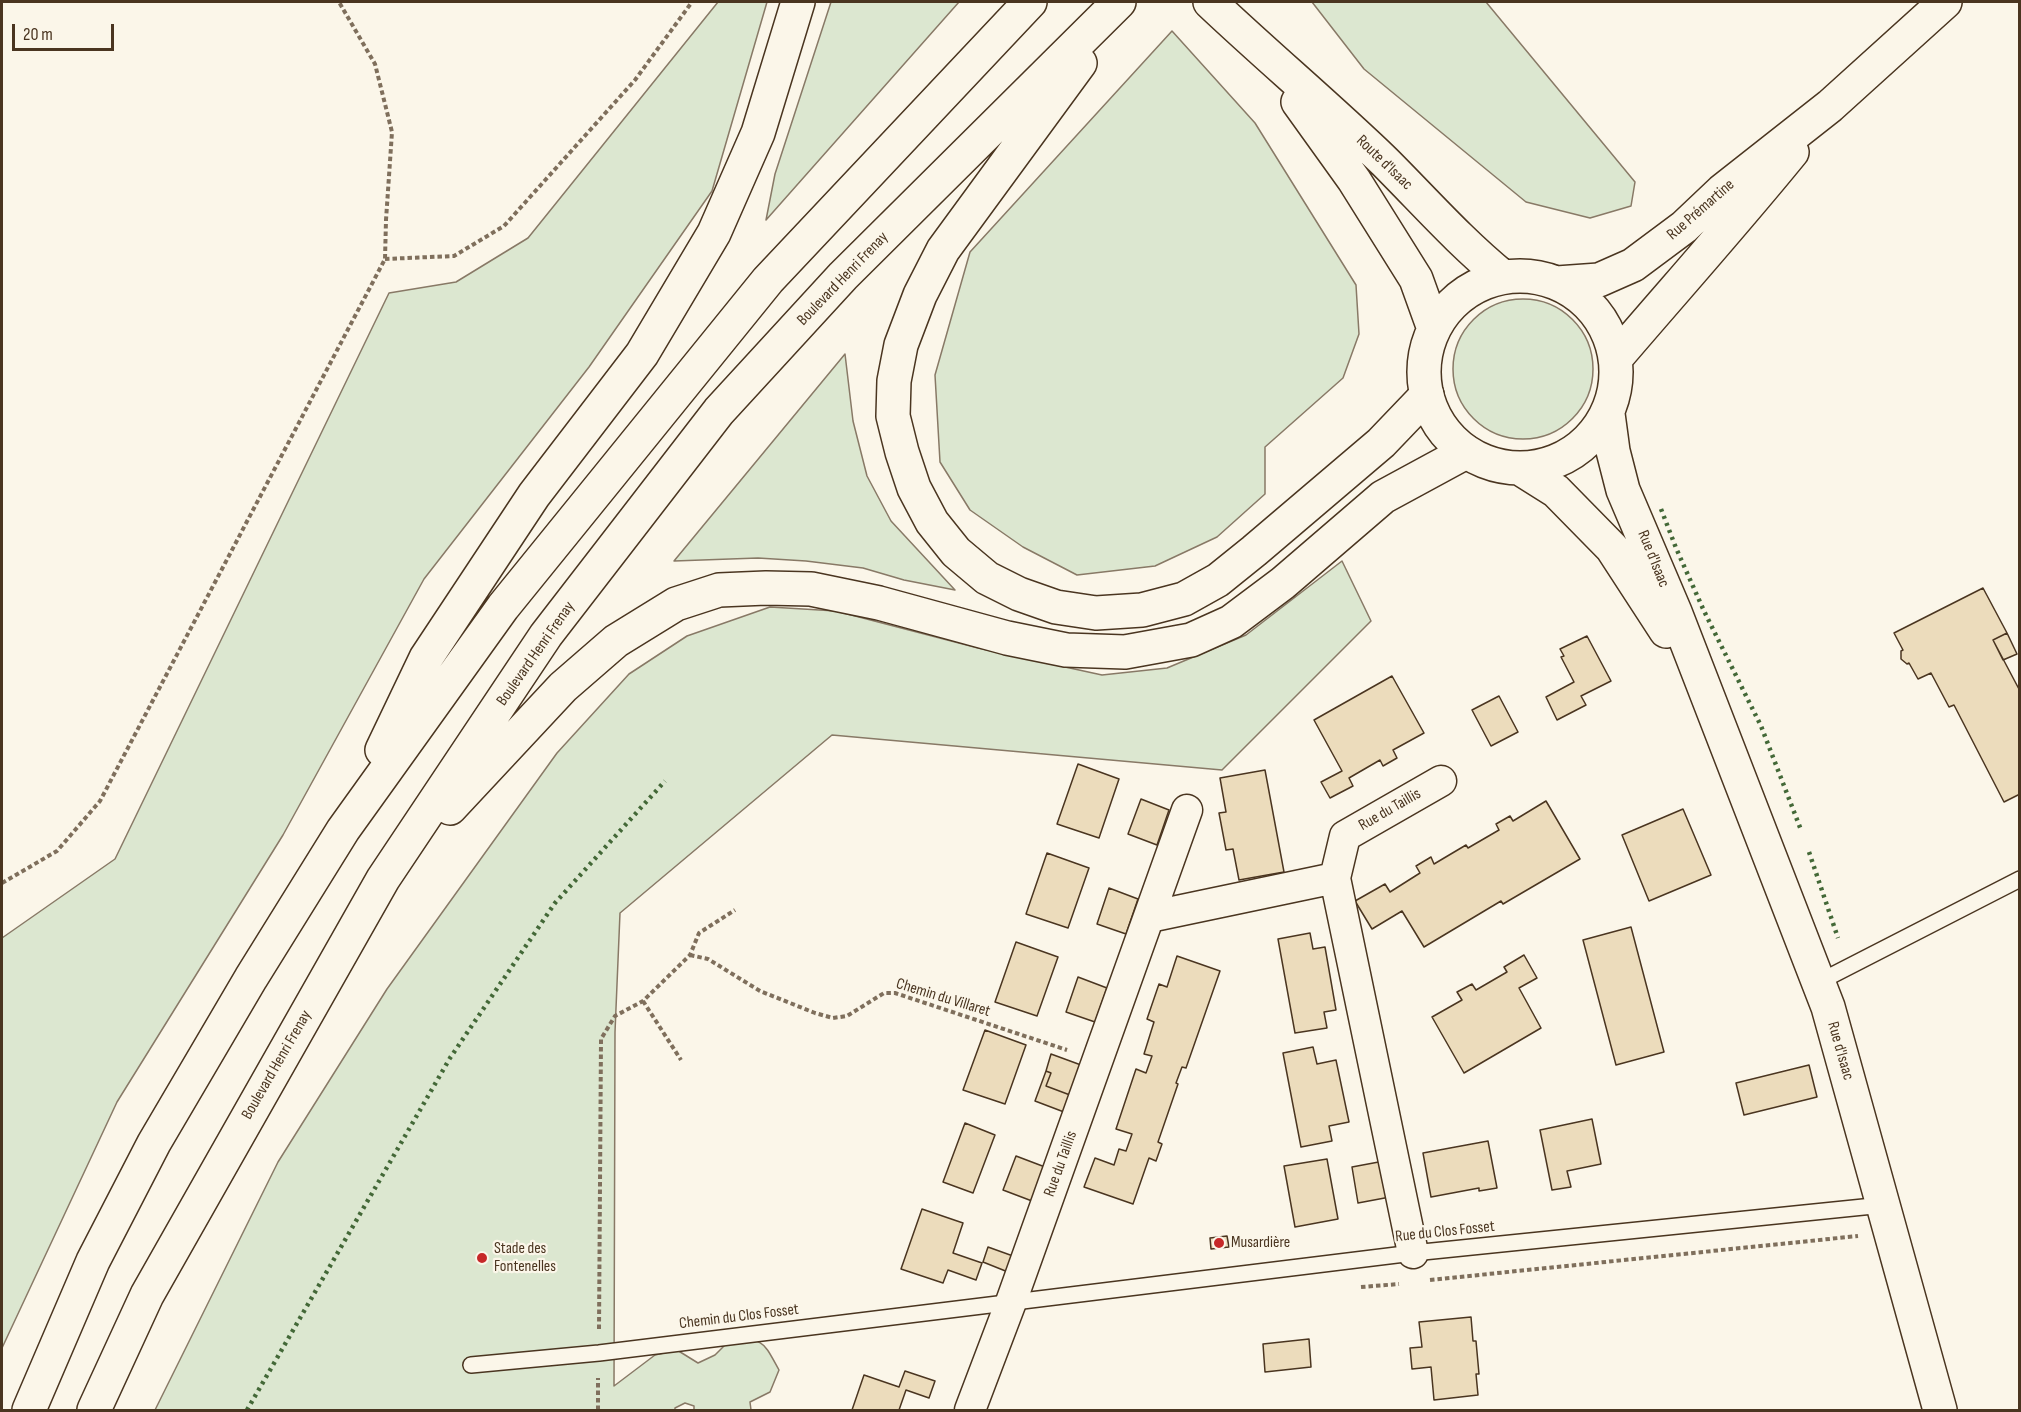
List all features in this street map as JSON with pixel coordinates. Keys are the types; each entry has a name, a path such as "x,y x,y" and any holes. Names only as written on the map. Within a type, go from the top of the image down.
{"main road":[{"path":"343,831 426,658 534,495 642,354 714,233 758,133 798,2"},
{"path":"29,1410 93,1261 154,1143 251,978 343,831 502,607 768,280 1030,2"},
{"name":"Boulevard Henri Frenay","path":"94,1410 147,1294 383,879 546,635 719,411 843,276 1119,2"},
{"path":"1125,2 943,250 920,295 901,345 894,381 893,416 914,488 932,522 956,552 987,578 1019,594 1056,607 1096,613 1142,610 1184,598 1218,580 1381,443 1427,395"},
{"name":"Route d'Isaac","path":"1210,2 1384,162 1478,257 1503,277"},
{"name":"Rue Prémartine","path":"1557,283 1599,280 1634,266 1684,227 1722,191 1830,106 1945,2"},
{"name":"Route d'Isaac","path":"1262,51 1354,180 1399,251 1416,279 1434,329"},
{"name":"Rue Prémartine","path":"1616,358 1739,218 1830,106"},
{"path":"1530,276 1557,283 1586,301 1605,327 1616,358 1616,386 1608,414 1593,436 1573,454 1548,465 1521,469 1492,465 1466,452 1448,436 1435,417 1427,395 1424,373 1426,350 1434,329 1451,305 1474,287 1503,277 1530,276"},
{"name":"Rue d'Isaac","path":"1608,414 1623,490 1675,612 1819,982 1940,1410"},
{"path":"383,879 563,687 616,642 676,604 719,590 811,589 879,603 1007,638 1066,650 1125,652 1191,640 1231,622 1283,583 1383,497 1466,452"},
{"name":"Rue d'Isaac","path":"1521,469 1556,491 1612,548 1709,702"}],"street":[{"name":"Rue du Taillis","path":"1413,1253 1335,878 1345,836 1442,781"},
{"name":"Rue du Taillis","path":"970,1410 1011,1302 1187,810"},
{"path":"1149,917 1335,878"}],"lane":[{"path":"1819,982 2019,879"},
{"name":"Rue du Clos Fosset","path":"1011,1302 1413,1253 1887,1219"},
{"name":"Chemin du Clos Fosset","path":"471,1365 598,1353 1011,1302"}],"path":[{"path":"2,883 57,851 100,801 385,259 392,132 375,64 339,2"},
{"path":"385,259 454,256 504,226 635,80 692,2"},
{"path":"598,1410 602,1039 615,1016 643,1001 690,955 699,933 735,910"},
{"name":"Chemin du Villaret","path":"690,955 708,959 760,991 833,1018 846,1016 884,993 895,993 1098,1060"},
{"path":"643,1001 681,1060"},
{"path":"1429,1280 1887,1219"},
{"path":"1358,1288 1405,1283"}],"green space":[{"path":"718,2 767,2 712,191 589,367 424,579 283,835 117,1102 2,1348 2,938 115,859 389,293 456,282 528,238"},
{"path":"831,2 959,2 766,220 775,174"},
{"path":"1312,2 1486,2 1635,182 1631,206 1590,218 1526,202 1364,69"},
{"path":"1172,31 1255,123 1356,285 1359,334 1343,378 1265,447 1265,494 1217,537 1155,566 1077,575 1023,547 970,510 940,462 935,375 970,252"},
{"path":"1523,299 1550,304 1572,320 1588,342 1593,369 1588,396 1572,418 1550,434 1523,439 1496,434 1474,418 1458,396 1453,369 1458,342 1474,320 1496,304"},
{"path":"845,354 853,421 867,476 891,521 955,590 904,580 863,568 806,561 758,558 674,561"},
{"path":"1342,561 1371,621 1222,770 832,735 620,913 615,1032 614,1386 655,1355 677,1350 698,1363 715,1355 729,1341 756,1341 769,1352 779,1370 770,1392 750,1402 751,1410 694,1410 694,1406 685,1403 675,1410 155,1410 278,1162 387,989 557,753 629,674 687,636 770,607 836,611 978,648 1102,675 1167,668 1246,635"}],"building":[{"path":"1983,588 2007,633 1993,640 2020,691 2020,794 2004,802 1954,705 1949,707 1931,673 1918,679 1909,663 1901,659 1903,650 1894,633"},
{"path":"2007,633 2017,654 2003,660 1993,640"},
{"path":"1587,636 1611,681 1581,696 1586,705 1557,720 1546,697 1574,682 1561,657 1564,656 1560,649"},
{"path":"1392,676 1424,733 1393,750 1397,758 1383,766 1380,760 1349,778 1353,786 1330,798 1321,782 1342,771 1314,720"},
{"path":"1499,696 1518,732 1491,746 1472,710"},
{"path":"1078,764 1119,779 1099,838 1057,824"},
{"path":"1265,770 1284,872 1239,880 1233,849 1226,850 1219,813 1226,812 1220,778"},
{"path":"1141,799 1169,810 1157,845 1128,834"},
{"path":"1546,801 1580,859 1503,904 1501,901 1424,947 1402,911 1372,929 1355,901 1385,884 1390,892 1420,873 1416,866 1431,857 1434,864 1466,845 1468,848 1499,830 1496,824 1510,816 1513,821"},
{"path":"1683,809 1711,875 1649,901 1622,835"},
{"path":"1047,853 1089,868 1068,928 1026,914"},
{"path":"1109,888 1138,899 1126,934 1097,924"},
{"path":"1631,927 1664,1052 1616,1065 1583,940"},
{"path":"1310,933 1313,949 1325,947 1336,1010 1324,1012 1327,1028 1295,1033 1278,939"},
{"path":"1016,942 1058,957 1037,1016 995,1002"},
{"path":"1524,955 1537,978 1519,988 1541,1028 1464,1073 1432,1017 1462,1000 1457,992 1472,984 1476,990 1507,972 1504,967"},
{"path":"1177,956 1220,971 1186,1068 1182,1067 1176,1083 1178,1084 1158,1142 1162,1144 1156,1161 1149,1158 1133,1204 1084,1187 1095,1158 1114,1165 1119,1149 1126,1151 1132,1134 1116,1129 1136,1069 1146,1073 1152,1056 1144,1054 1154,1022 1147,1019 1159,984 1167,987"},
{"path":"1078,977 1107,988 1095,1022 1066,1012"},
{"path":"985,1030 1026,1045 1005,1104 963,1090"},
{"path":"1313,1047 1317,1064 1336,1060 1349,1122 1329,1126 1332,1141 1301,1147 1283,1053"},
{"path":"1051,1054 1081,1065 1070,1095 1046,1086 1051,1073 1046,1071"},
{"path":"1809,1065 1817,1097 1744,1115 1736,1083"},
{"path":"1046,1071 1051,1073 1046,1086 1070,1095 1064,1112 1035,1101"},
{"path":"1592,1119 1601,1164 1567,1171 1571,1187 1552,1190 1540,1130"},
{"path":"965,1123 995,1135 973,1193 943,1182"},
{"path":"1488,1141 1497,1188 1479,1191 1479,1188 1431,1197 1423,1153"},
{"path":"1016,1156 1045,1167 1032,1201 1003,1190"},
{"path":"1327,1159 1338,1219 1295,1227 1284,1166"},
{"path":"1384,1161 1390,1197 1358,1203 1352,1167"},
{"path":"922,1209 963,1223 953,1253 982,1263 976,1280 948,1270 943,1283 901,1269"},
{"name":"Musardière","path":"1227,1236 1229,1247 1211,1249 1210,1238"},
{"path":"988,1247 1013,1256 1008,1272 983,1262"},
{"path":"1471,1317 1479,1374 1476,1374 1478,1395 1434,1400 1431,1367 1412,1369 1410,1348 1422,1347 1419,1322"},
{"path":"1309,1339 1311,1367 1265,1372 1263,1344"},
{"path":"905,1371 935,1381 929,1398 906,1390 899,1410 852,1410 864,1375 899,1387"}],"hedge":[{"path":"1661,509 1704,611 1761,726 1801,830"},
{"path":"247,1410 450,1058 555,903 665,781"},
{"path":"1809,852 1838,938"}],"place":[{"name":"Musardière","path":"1219,1243"},
{"name":"Stade des Fontenelles","path":"482,1258"}]}
